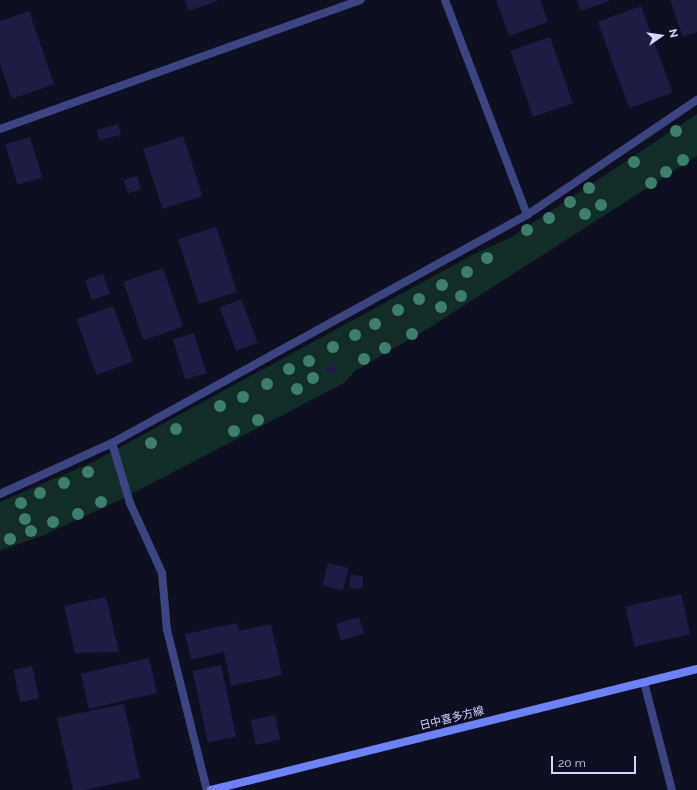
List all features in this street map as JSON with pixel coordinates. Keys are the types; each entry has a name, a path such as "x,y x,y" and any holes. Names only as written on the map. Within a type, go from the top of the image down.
{"main road":[{"name":"日中喜多方線","path":"211,790 697,669"}],"street":[{"path":"0,129 361,0"},
{"path":"445,0 527,215"},
{"path":"0,494 112,443 527,215 697,100"},
{"path":"112,443 130,503 162,573 167,630 207,790"},
{"path":"644,682 672,790"}],"green space":[{"path":"697,114 697,156 429,328 355,371 344,383 120,500 44,535 0,551 0,502 93,462 476,253 510,238"}],"building":[{"path":"185,0 220,0 189,11"},
{"path":"496,0 540,0 548,22 509,36"},
{"path":"577,0 612,0 581,11"},
{"path":"670,0 697,0 697,32 683,37"},
{"path":"641,6 672,92 629,108 598,22"},
{"path":"29,11 54,84 12,99 0,63 0,21"},
{"path":"550,37 573,103 533,117 510,51"},
{"path":"118,124 121,135 100,140 97,130"},
{"path":"183,136 202,196 163,209 143,149"},
{"path":"30,137 42,177 17,185 5,145"},
{"path":"137,176 141,189 128,193 124,180"},
{"path":"216,227 237,292 199,304 178,239"},
{"path":"163,268 183,327 143,340 123,282"},
{"path":"103,274 110,294 92,300 85,280"},
{"path":"241,299 258,343 236,351 220,307"},
{"path":"113,306 133,361 97,375 76,319"},
{"path":"194,333 206,373 185,380 173,339"},
{"path":"334,364 337,370 328,375 325,369"},
{"path":"328,563 348,568 343,590 322,585"},
{"path":"350,575 363,576 362,589 349,588"},
{"path":"681,594 690,634 635,647 625,607"},
{"path":"106,597 119,652 75,653 64,606"},
{"path":"359,617 364,633 341,640 336,624"},
{"path":"237,623 239,631 271,624 282,675 231,686 224,652 191,660 185,634"},
{"path":"149,658 157,693 89,709 81,674"},
{"path":"221,665 236,736 208,742 193,671"},
{"path":"32,666 39,698 20,702 13,670"},
{"path":"124,704 140,778 85,790 73,790 57,718"},
{"path":"275,715 280,739 256,745 251,720"}]}
